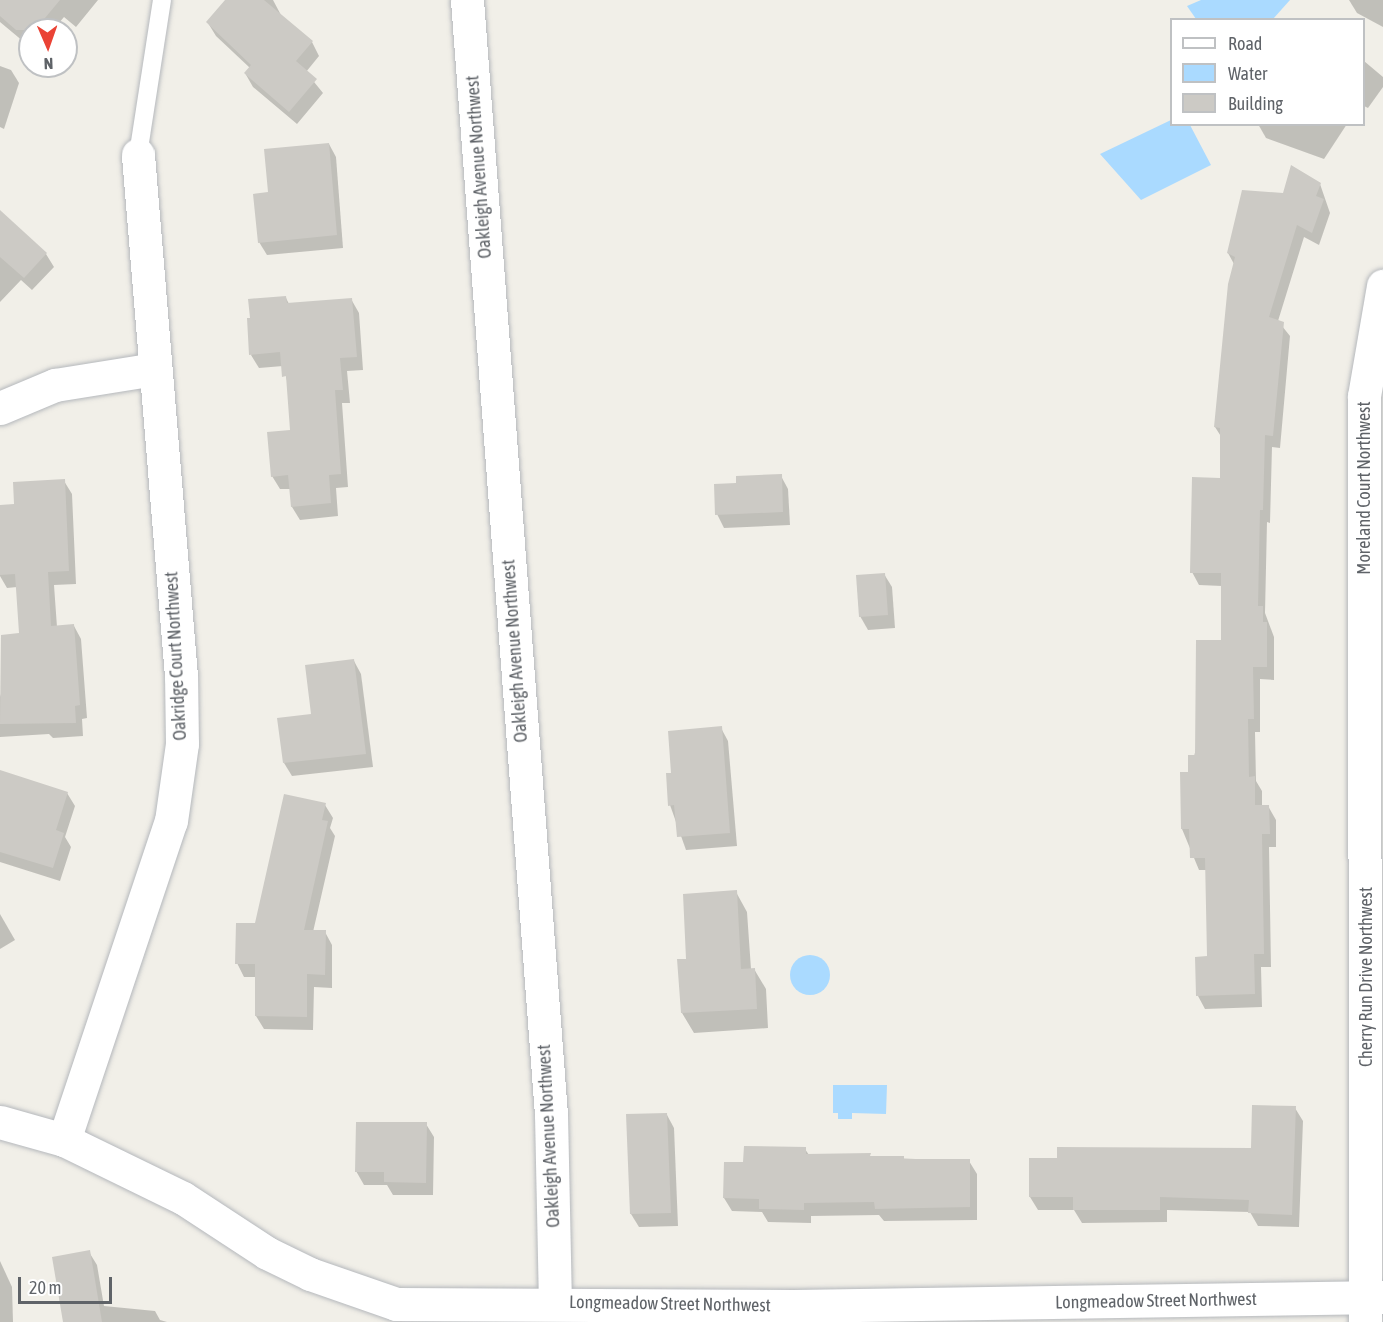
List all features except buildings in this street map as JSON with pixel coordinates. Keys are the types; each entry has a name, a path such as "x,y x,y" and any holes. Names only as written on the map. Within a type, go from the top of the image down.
{"street":[{"name":"Oakleigh Avenue Northwest","path":"467,0 551,1114 555,1303"},
{"name":"Oakridge Court Northwest","path":"64,1140 175,803 182,744 181,676 138,155"},
{"name":"Moreland Court Northwest","path":"1373,657 1364,396 1383,286"},
{"path":"0,408 55,384 155,369"},
{"name":"Cherry Run Drive Northwest","path":"1371,1306 1373,657"},
{"name":"Longmeadow Street Northwest","path":"0,1122 64,1140 183,1198 267,1253 356,1291 396,1304 443,1307 555,1303 832,1314 1371,1306"}],"lane":[{"path":"138,155 162,0"}],"water":[{"path":"1201,0 1290,0 1274,18 1195,18 1187,6"},
{"path":"1170,120 1170,126 1191,126 1211,165 1141,200 1100,154"},
{"path":"810,955 824,961 830,975 824,989 810,995 796,989 790,975 796,961"},
{"path":"833,1085 887,1085 886,1114 852,1113 852,1119 838,1119 838,1113 833,1113"}]}
